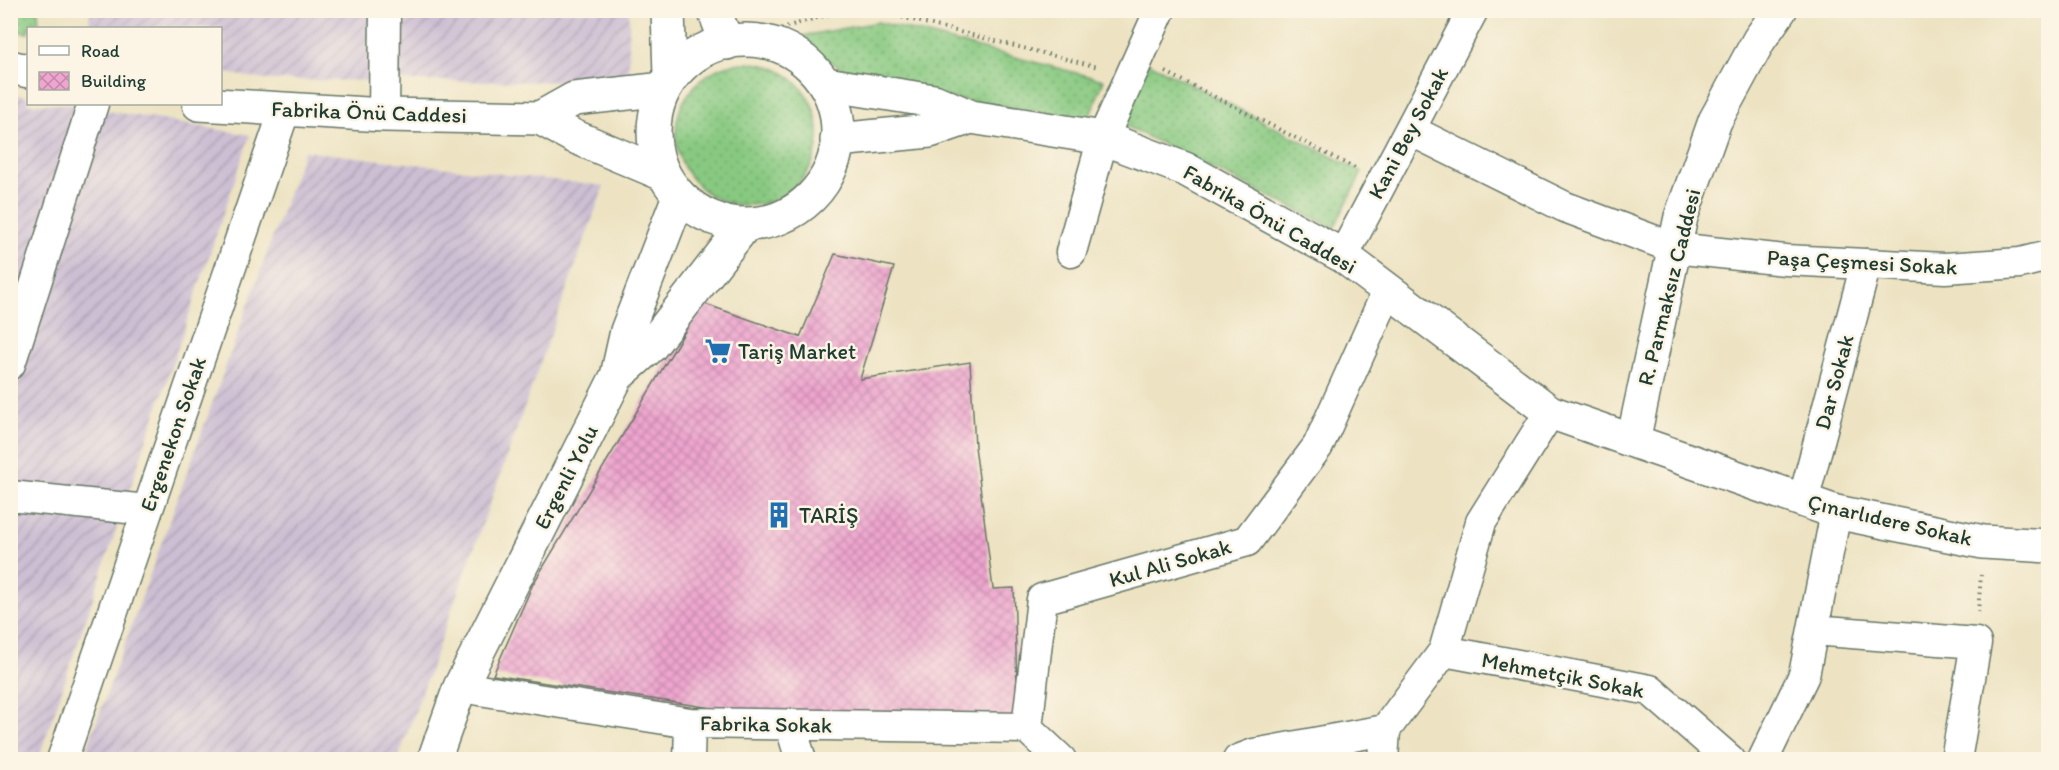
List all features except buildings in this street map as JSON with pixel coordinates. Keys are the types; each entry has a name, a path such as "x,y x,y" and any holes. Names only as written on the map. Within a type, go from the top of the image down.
{"street":[{"path":"384,115 385,10"},
{"path":"540,118 574,99 667,83 710,47 733,41 768,42 795,54 817,73 826,84 836,112 835,157 822,184 801,206 775,220 745,225 721,222 698,212 671,185 655,147 655,119 667,83 668,10"},
{"path":"714,10 733,41"},
{"path":"1071,252 1103,138 1160,10"},
{"name":"Kani Bey Sokak","path":"1343,256 1473,10"},
{"name":"R. Parmaksız Caddesi","path":"1633,441 1681,217 1715,121 1759,40 1780,10"},
{"path":"10,67 27,71"},
{"name":"Fabrika Önü Caddesi","path":"826,84 934,100 971,117 1103,138 1185,169 1343,256 1550,412 1633,441"},
{"path":"10,364 93,105"},
{"name":"Fabrika Önü Caddesi","path":"213,105 384,115 540,118 671,185"},
{"name":"Ergenekon Sokak","path":"62,759 285,110"},
{"name":"Fabrika Önü Caddesi","path":"837,140 930,131 971,117"},
{"name":"Paşa Çeşmesi Sokak","path":"1410,130 1565,207 1674,248 1785,260 1945,268 2020,263 2049,256"},
{"path":"617,376 627,331 671,185"},
{"name":"Ergenli Yolu","path":"434,759 460,687 617,376 651,346 745,225"},
{"name":"Dar Sokak","path":"1803,501 1866,264"},
{"name":"Kul Ali Sokak","path":"1027,728 1042,599 1247,541 1318,446 1388,290"},
{"path":"1383,759 1385,730 1444,651 1481,522 1550,412"},
{"name":"Çınarlıdere Sokak","path":"1633,441 1836,512 1983,542 2049,546"},
{"path":"10,496 147,510"},
{"path":"1763,759 1804,675 1836,512"},
{"path":"1814,630 1976,643 1956,759"},
{"name":"Mehmetçik Sokak","path":"1444,651 1650,690 1730,759"},
{"name":"Fabrika Sokak","path":"460,687 690,723 1027,728"},
{"path":"689,759 690,723"},
{"path":"790,724 801,759"},
{"path":"1027,728 1061,759"},
{"path":"1238,759 1254,754 1385,730"}],"path":[{"path":"733,41 844,10"},
{"path":"873,10 1135,66 1382,182"},
{"path":"1976,643 1983,542"}],"shaded area":[{"path":"90,10 629,11 629,82 265,80 222,72 222,27 89,27"},
{"path":"10,94 27,97 27,105 72,105 250,135 38,760 10,759"},
{"path":"304,151 604,186 398,759 83,759"}],"green space":[{"path":"10,11 38,11 39,27 27,27 27,33 11,30"},
{"path":"878,22 1104,80 1088,120 869,85 792,38"},
{"path":"1147,62 1362,172 1334,228 1117,122"},
{"path":"747,63 774,68 797,84 813,107 818,134 813,161 797,184 774,200 747,205 720,200 697,184 681,161 676,134 681,107 697,84 720,68"}],"place":[{"name":"Tariş Market","path":"718,351"},
{"name":"TARİŞ","path":"779,515"}]}
